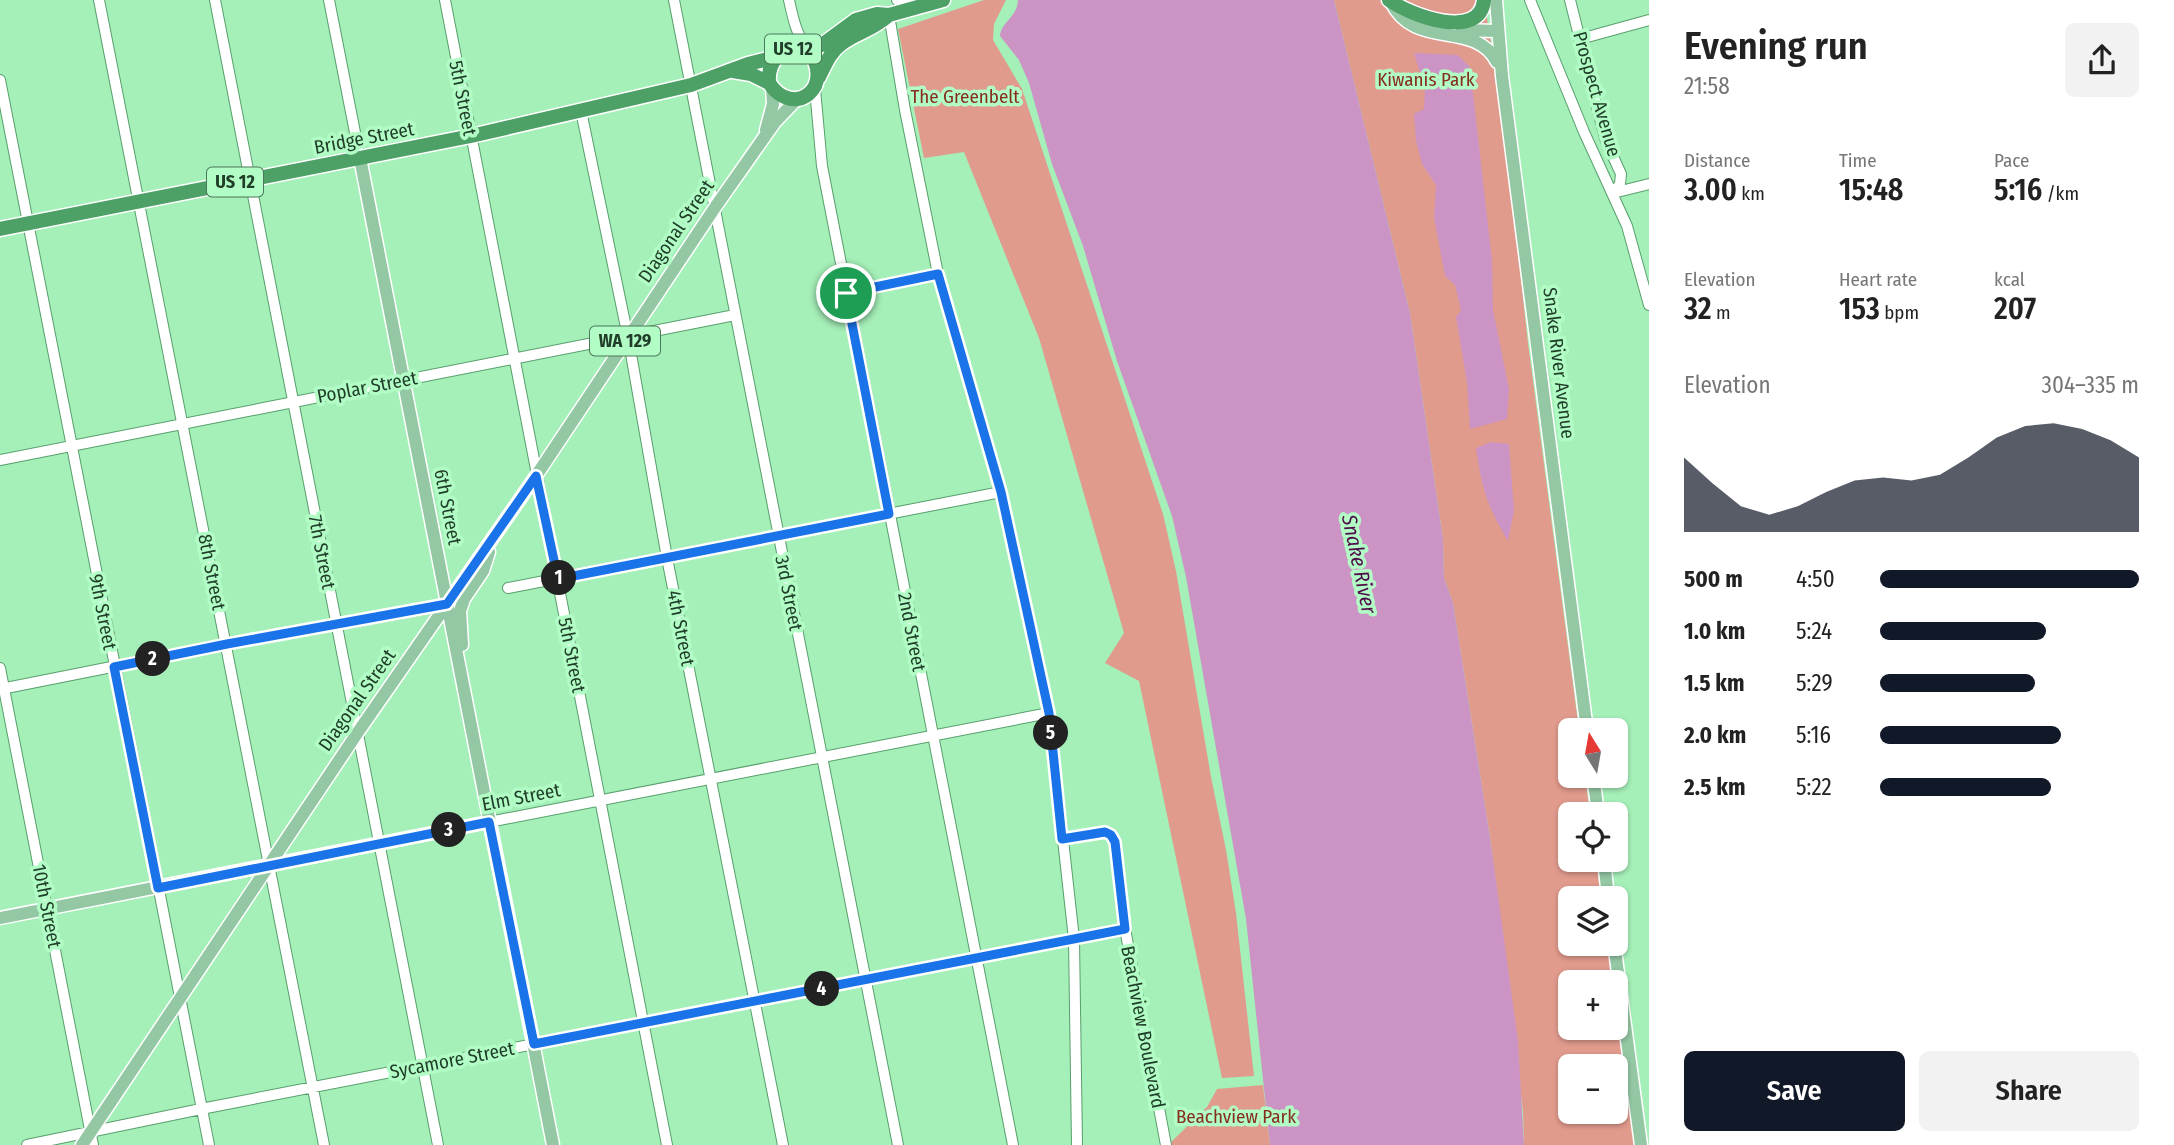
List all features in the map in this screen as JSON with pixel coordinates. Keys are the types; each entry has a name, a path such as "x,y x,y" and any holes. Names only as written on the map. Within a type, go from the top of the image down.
{"highway":[{"name":"US 12","path":"771,85 770,71 782,53 822,45 856,20 877,14 889,15 943,0"},
{"path":"1390,1 1425,17 1467,22 1478,16 1484,0"},
{"name":"US 12","path":"732,71 751,74 771,85 784,97 799,98 817,83 827,60 841,44 876,27 889,15"},
{"name":"US 12","path":"807,48 817,64 817,83"},
{"name":"Bridge Street","path":"0,229 471,136 691,85 782,53"}],"main road":[{"path":"1390,1 1405,15 1427,25 1454,30 1497,31 1490,0"},
{"name":"Snake River Avenue","path":"1496,0 1502,76 1585,718"},
{"path":"1390,1 1397,13 1419,29 1481,42 1496,59 1502,76"},
{"name":"Diagonal Street","path":"763,140 773,104 771,85"},
{"name":"Diagonal Street","path":"82,1145 92,1139 180,998 268,866 494,538 716,206 763,140 799,98"},
{"name":"6th Street","path":"360,158 553,1145"},
{"name":"WA 129","path":"457,654 463,644 460,611 464,599 483,571 494,538"},
{"name":"Elm Street","path":"0,918 489,822"},
{"path":"1616,956 1641,1145"}],"street":[{"name":"8th Street","path":"99,0 324,1145"},
{"name":"7th Street","path":"215,0 438,1145"},
{"name":"6th Street","path":"329,0 360,158"},
{"name":"5th Street","path":"444,0 667,1145"},
{"name":"3rd Street","path":"674,0 898,1145"},
{"path":"789,0 800,39 807,48"},
{"path":"897,0 925,5"},
{"path":"1530,0 1584,132 1613,194 1649,184"},
{"name":"Prospect Avenue","path":"1570,0 1606,141 1621,174 1620,184 1613,194 1627,226 1649,305"},
{"path":"889,15 938,274 1001,492 1049,713 1074,939 1077,1145"},
{"path":"782,53 793,20"},
{"path":"1580,38 1649,20"},
{"name":"9th Street","path":"0,80 208,1145"},
{"name":"2nd Street","path":"817,83 820,156 1013,1145"},
{"path":"799,98 817,119"},
{"name":"4th Street","path":"581,111 628,337 667,558 783,1145"},
{"path":"846,293 938,274"},
{"name":"Poplar Street","path":"0,460 735,315"},
{"path":"508,588 1001,492"},
{"path":"2,688 447,604"},
{"name":"10th Street","path":"0,668 92,1139"},
{"name":"Elm Street","path":"489,822 1049,713"},
{"name":"Beachview Boulevard","path":"1062,839 1105,832 1111,835 1115,842 1125,929 1166,1145"},
{"name":"Sycamore Street","path":"27,1145 92,1139 201,1109 1125,929"}],"green space":[{"name":"The Greenbelt","path":"984,0 1006,0 994,24 993,40 1022,89 1163,514 1176,571 1226,850 1236,913 1254,1076 1222,1078 1139,681 1105,663 1124,633 1039,338 964,152 924,158 898,29"},
{"name":"Kiwanis Park","path":"1334,0 1484,0 1502,111 1528,343 1577,718 1558,718 1558,788 1587,788 1588,802 1558,802 1558,872 1598,872 1599,886 1558,886 1558,956 1609,956 1610,970 1558,970 1558,1040 1620,1040 1622,1054 1558,1054 1558,1124 1628,1124 1628,1102 1629,1110 1636,1110 1641,1145 1524,1145 1523,1112 1491,844 1453,603 1444,578 1443,539 1410,313"},
{"name":"Beachview Park","path":"1263,1085 1270,1145 1168,1145 1207,1107 1217,1089"}],"water":[{"name":"Snake River","path":"1018,0 1334,0 1410,313 1443,539 1444,578 1453,603 1491,844 1518,1041 1524,1145 1270,1145 1246,919 1186,577 1172,516 1117,361 1083,246 1052,164 1029,83 1019,60 1000,36 1015,11"},
{"path":"1414,53 1458,55 1470,67 1492,260 1493,310 1509,389 1507,419 1470,429 1467,382 1456,317 1461,311 1455,285 1445,276 1434,218 1436,185 1422,164 1416,141 1414,114 1424,109 1425,89"},
{"path":"1491,442 1509,444 1514,511 1508,541 1490,507 1478,462 1476,448"}],"route":[{"path":"938,274 1001,492 1049,713 1062,839 1105,832 1111,835 1115,842 1125,929 534,1044 489,822 158,888 114,667 447,604 536,476 558,579 889,514 846,293 938,274"}]}
